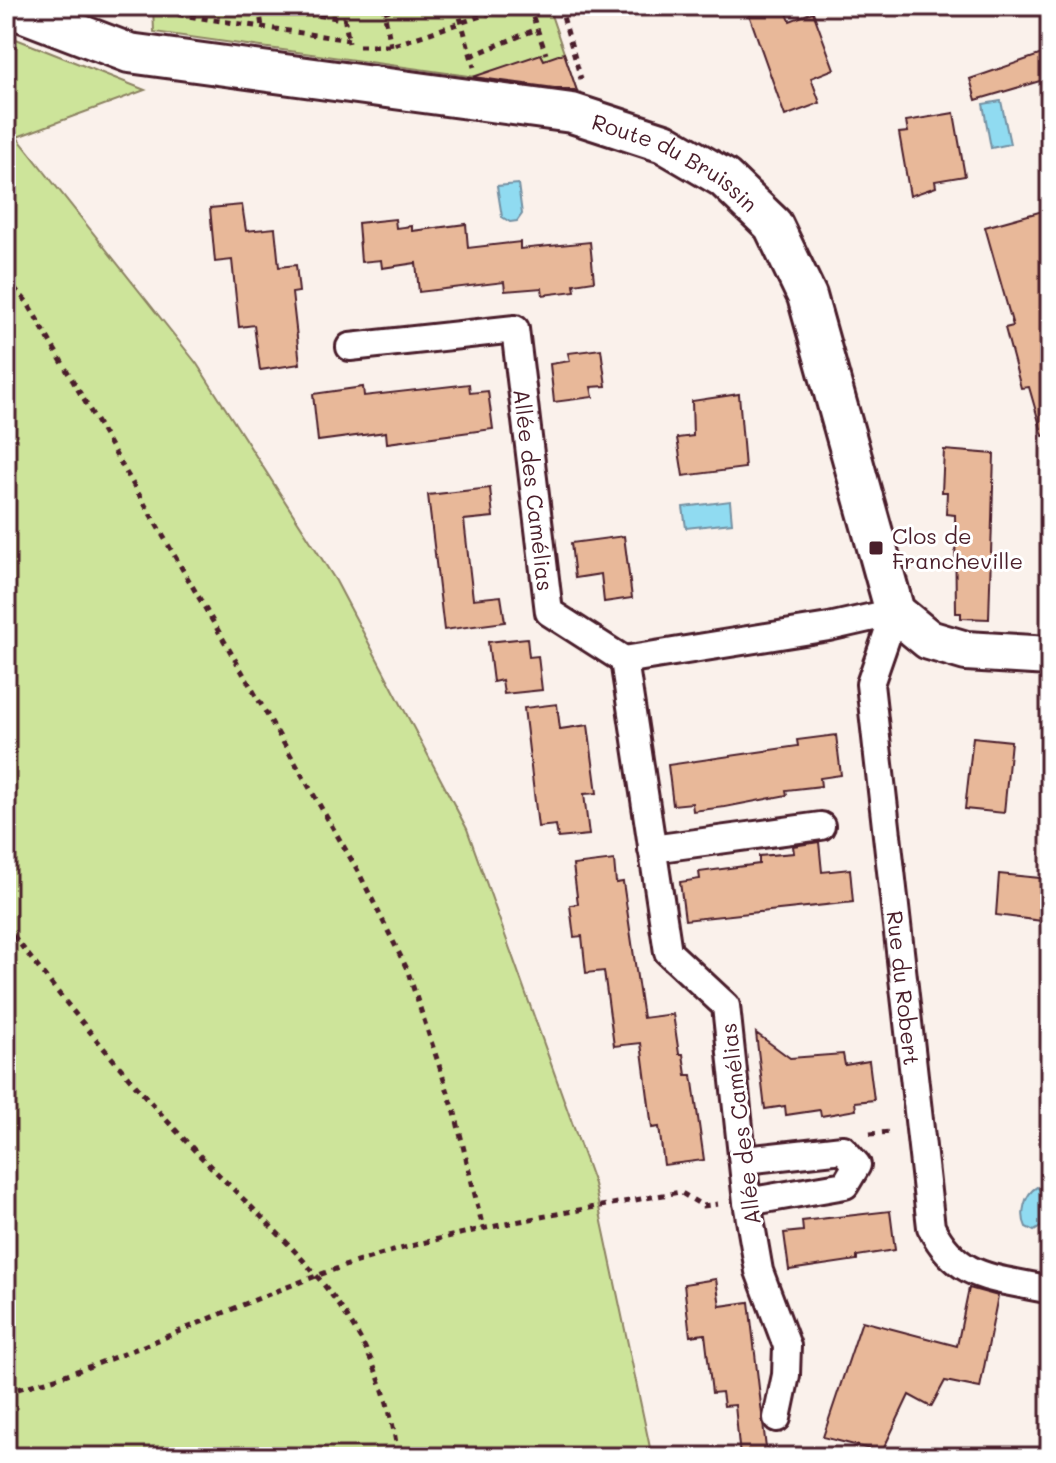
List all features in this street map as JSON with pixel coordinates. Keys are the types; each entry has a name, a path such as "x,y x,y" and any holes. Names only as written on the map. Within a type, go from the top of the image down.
{"street":[{"name":"Route du Bruissin","path":"6,6 129,53 572,113 664,143 724,178 773,225 807,296 895,612"},
{"name":"Allée des Camélias","path":"350,347 515,329 549,612 624,660 668,952 726,1006 745,1160 747,1202 759,1271 787,1346 786,1375 777,1418"},
{"path":"624,660 829,627 895,612 929,640 966,651 1050,656"},
{"name":"Rue du Robert","path":"895,612 870,684 931,1227 944,1251 964,1269 1050,1290"},
{"path":"652,849 821,826"},
{"path":"745,1160 843,1149 857,1165 845,1185 747,1202"}],"path":[{"path":"174,6 174,14 350,43 391,46 462,25 511,6"},
{"path":"300,6 302,13"},
{"path":"391,46 384,9 402,6"},
{"path":"457,6 477,78 476,100"},
{"path":"529,6 546,54"},
{"path":"560,6 584,91"},
{"path":"262,27 259,7 345,19"},
{"path":"471,56 537,29"},
{"path":"6,279 27,302 372,899 407,969 451,1099 483,1228"},
{"path":"6,926 96,1041 183,1138 320,1275 376,1364 393,1417 398,1457"},
{"path":"6,1392 69,1376 320,1275 437,1237 680,1192 703,1206 747,1202"}],"green space":[{"path":"153,6 548,6 577,91 154,32"},
{"path":"6,35 145,90 17,137 197,364 336,581 467,829 594,1184 652,1457 6,1457"}],"water":[{"path":"1001,101 1010,144 991,148 983,104"},
{"path":"518,184 522,214 517,221 510,222 502,217 497,186"},
{"path":"730,501 732,523 686,528 683,507"},
{"path":"1037,1187 1049,1197 1044,1225 1034,1231 1026,1227 1023,1211 1026,1200"}],"building":[{"path":"746,6 784,6 790,21 813,12 834,69 811,78 820,103 785,116"},
{"path":"564,53 577,91 473,77 541,54 544,60"},
{"path":"1045,53 1050,78 976,100 970,79"},
{"path":"954,113 965,176 935,181 936,187 910,196 899,133 908,132 906,121"},
{"path":"242,205 246,231 275,228 279,267 296,265 299,292 292,293 300,364 260,370 254,325 239,327 232,260 215,262 210,208"},
{"path":"1050,209 1050,435 1043,436 1029,387 1021,388 1005,328 1013,326 985,227"},
{"path":"395,219 396,228 412,226 412,231 466,224 468,248 520,242 520,249 590,242 594,281 574,284 575,291 543,295 542,288 505,291 504,282 419,292 416,263 382,268 381,260 361,262 358,223"},
{"path":"601,349 606,386 591,387 593,397 554,402 550,364 570,361 568,353"},
{"path":"469,384 470,393 488,391 493,429 387,443 386,432 318,441 313,394 363,387 364,396"},
{"path":"739,394 745,468 683,476 677,438 693,436 692,401"},
{"path":"944,450 994,454 989,619 961,618 961,613 956,613 955,515 946,514 947,492 942,492"},
{"path":"490,488 493,517 464,520 473,599 501,596 505,622 444,630 428,495"},
{"path":"624,536 632,598 604,602 601,574 575,578 571,543"},
{"path":"527,638 529,657 538,656 542,690 504,694 502,680 493,682 488,642"},
{"path":"557,704 560,729 588,725 597,793 584,794 589,835 558,838 556,825 538,827 524,708"},
{"path":"836,735 841,775 820,778 821,786 786,790 787,795 725,807 693,811 692,803 673,805 668,765 798,746 797,740"},
{"path":"973,737 1011,741 1004,813 965,809"},
{"path":"819,842 822,872 850,869 853,902 685,920 680,882 700,879 699,872 759,864 759,856 794,853 793,846"},
{"path":"614,860 616,883 623,882 643,1018 673,1014 679,1054 683,1054 686,1075 692,1075 704,1160 664,1165 659,1127 652,1128 641,1043 614,1046 604,971 586,973 582,936 574,937 570,905 578,904 573,865"},
{"path":"999,874 1050,879 1050,922 996,915"},
{"path":"756,1033 790,1058 843,1054 845,1065 869,1061 874,1100 855,1102 856,1110 821,1116 820,1110 786,1115 785,1106 765,1109"},
{"path":"890,1211 895,1250 857,1256 857,1260 789,1270 784,1233 803,1231 802,1221"},
{"path":"716,1279 720,1306 749,1302 767,1457 740,1457 735,1405 724,1406 722,1392 712,1393 705,1334 690,1336 684,1284"},
{"path":"969,1288 998,1296 980,1388 945,1381 931,1407 909,1395 882,1452 823,1437 862,1321 957,1346"}],"place":[{"name":"Clos de Francheville","path":"876,548"}]}
